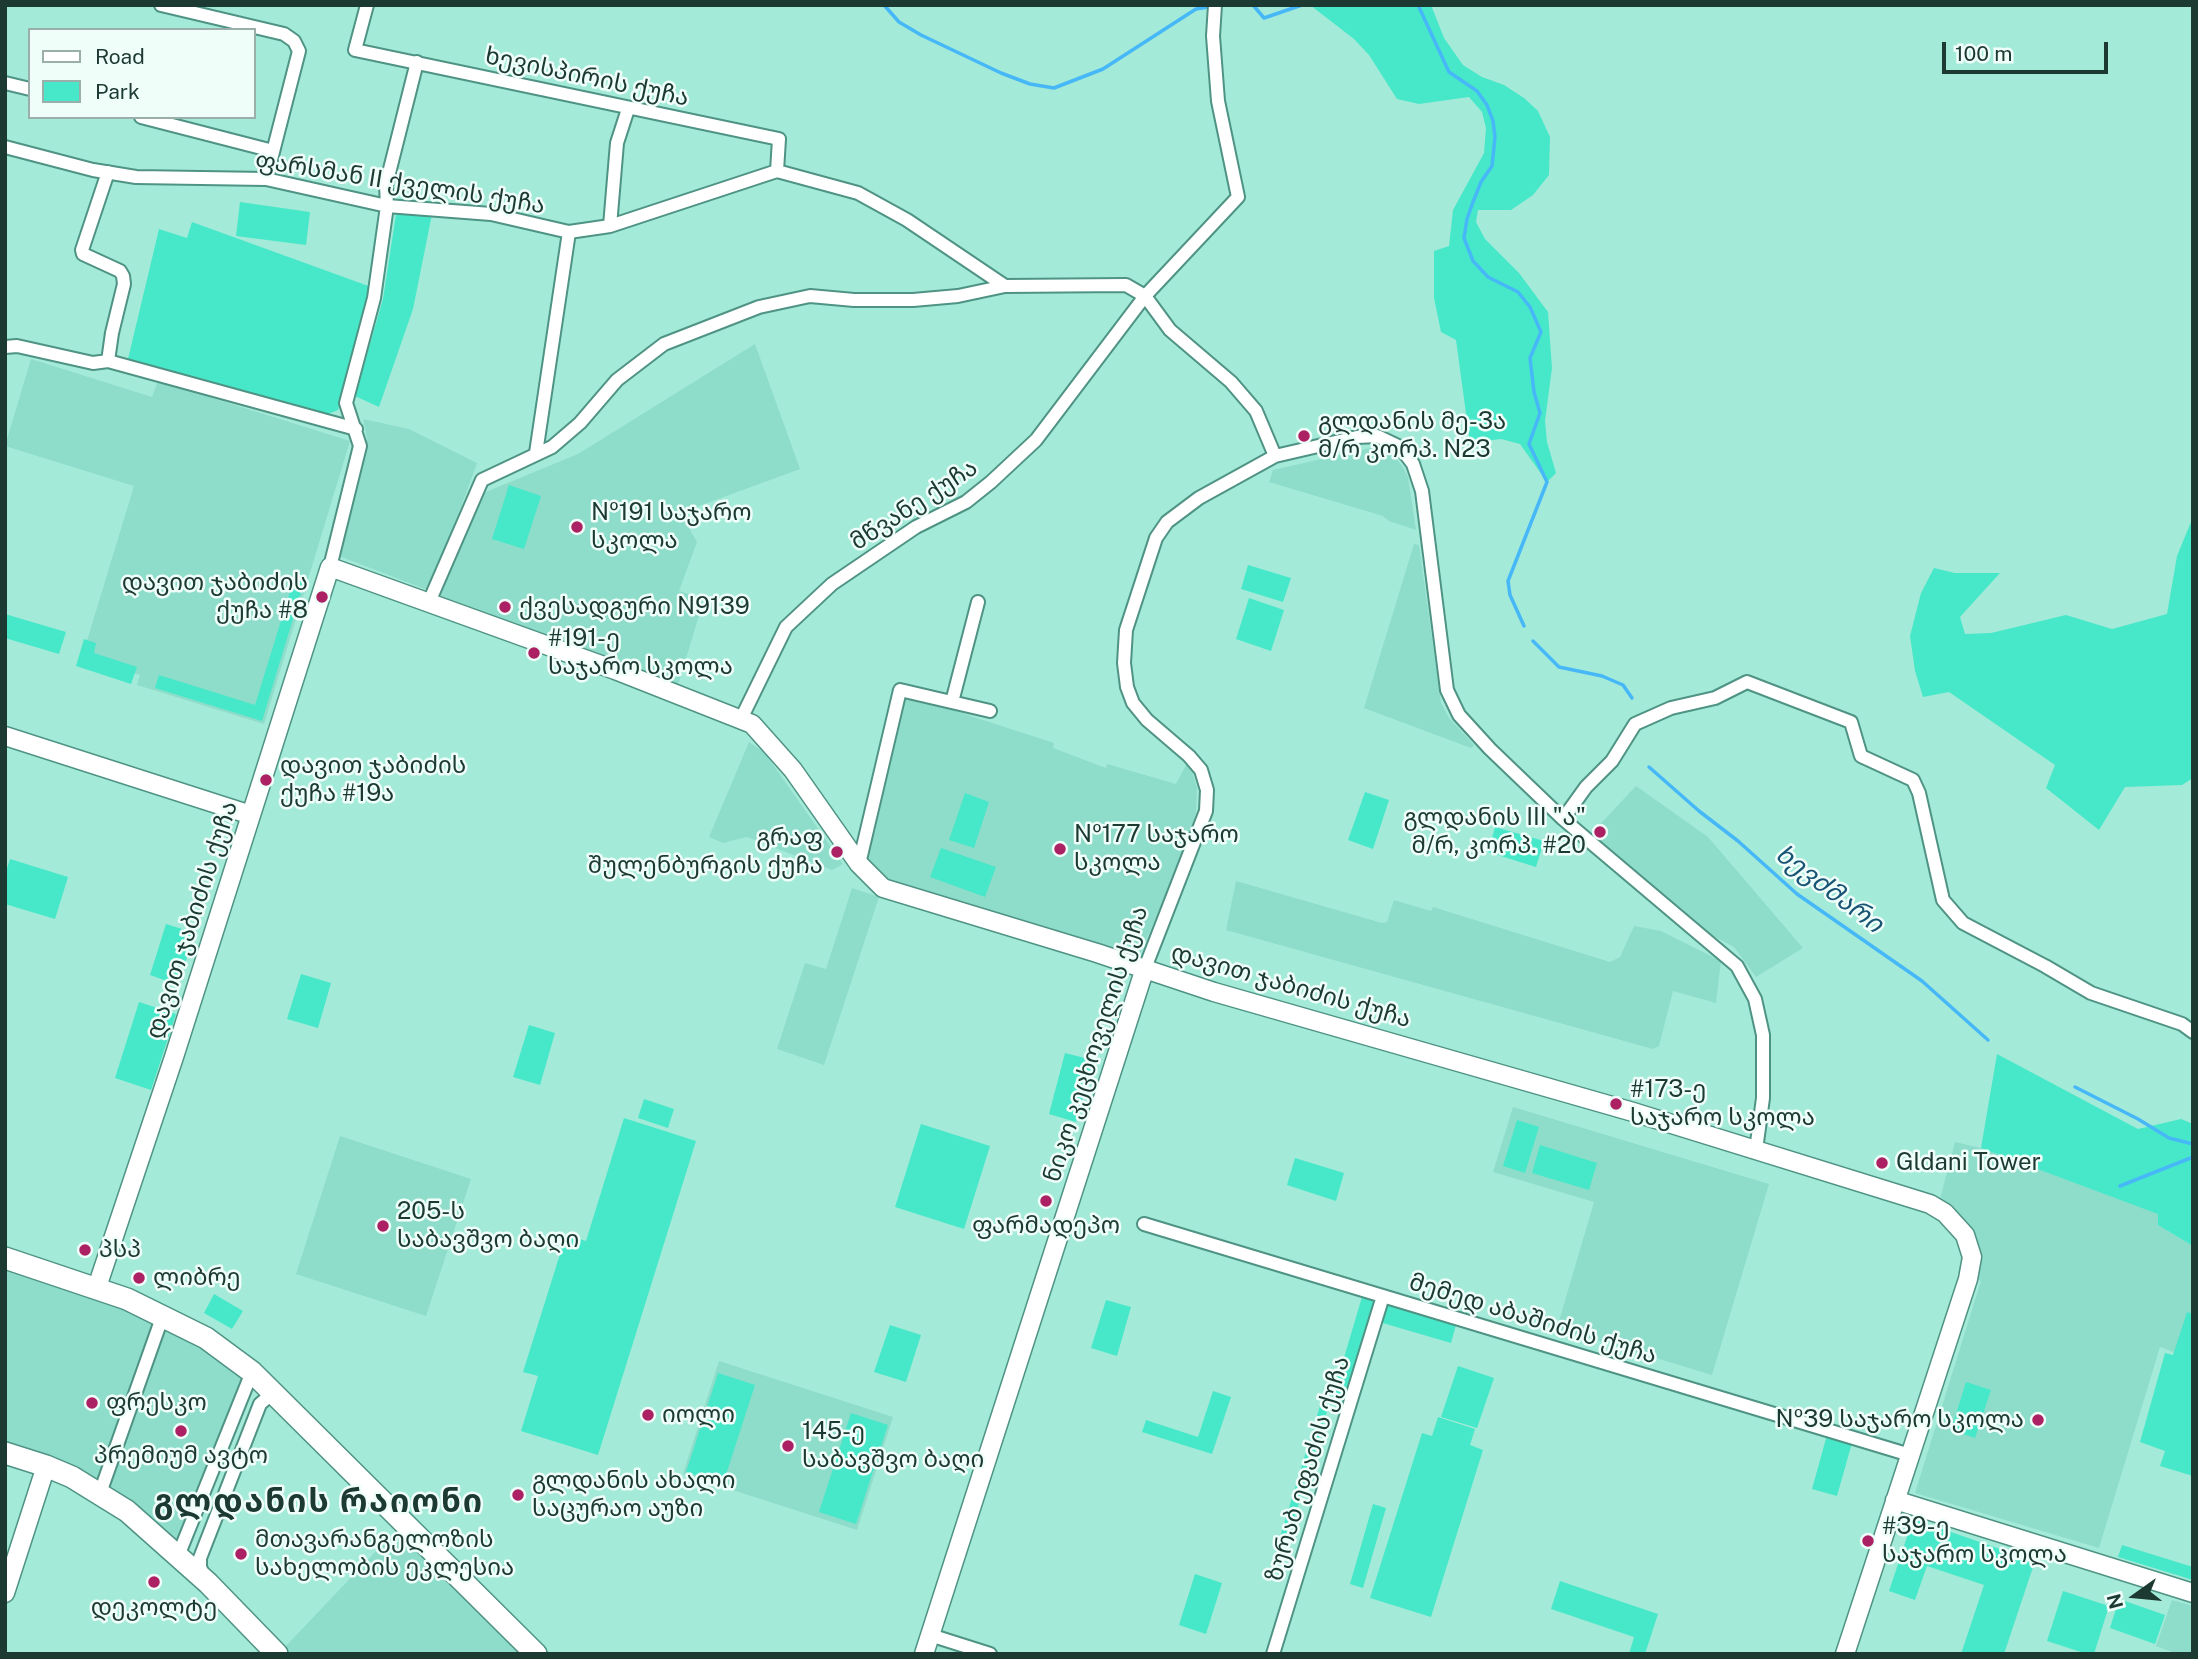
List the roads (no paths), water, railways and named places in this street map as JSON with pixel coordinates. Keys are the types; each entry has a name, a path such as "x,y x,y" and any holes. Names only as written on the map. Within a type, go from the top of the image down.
{"main road":[{"path":"5,1258 97,1287 163,1315 206,1338 252,1372 536,1654"},
{"path":"5,1453 46,1466 100,1493 127,1511 208,1583 277,1654"}],"street":[{"path":"161,5 284,34 294,41 299,51 266,179"},
{"name":"ხევისპირის ქუჩა","path":"366,5 355,50 779,139 777,171"},
{"name":"მწვანე ქუჩა","path":"741,719 786,627 832,584 916,527 966,502 1036,440 1145,296 1238,197 1218,101 1213,36 1215,5"},
{"name":"დავით ჯაბიძის ქუჩა","path":"97,1287 174,1057 330,567 360,446 346,403 374,298 387,206 386,185 417,62"},
{"path":"5,83 28,89"},
{"path":"610,226 617,142 628,109"},
{"path":"149,119 273,151"},
{"name":"ფარსმან II ქველის ქუჩა","path":"5,146 136,177 266,179 387,206 491,214 569,232 610,226 777,171"},
{"path":"777,171 859,193 906,220 1005,286"},
{"path":"108,172 82,250 83,254 120,271 123,276 124,284 108,361"},
{"path":"537,453 569,232"},
{"path":"429,602 482,480 552,447 580,423 617,380 664,344 759,307 810,296 854,300 913,300 958,296 1005,286 1126,285 1145,296 1170,330 1231,382 1256,411 1275,456"},
{"path":"5,347 18,346 93,363 108,361 356,429"},
{"name":"ნიკო კეცხოველის ქუჩა","path":"924,1654 1145,968 1206,811 1207,790 1201,770 1189,756 1147,720 1133,703 1127,687 1124,663 1126,631 1156,538 1167,522 1199,498 1275,456 1357,437 1377,436 1400,447 1413,464 1423,491 1447,690 1459,715 1490,749 1563,819 1737,966 1755,999 1763,1035 1763,1098 1756,1150"},
{"name":"დავით ჯაბიძის ქუჩა","path":"330,567 752,724 793,770 859,864 883,888 1145,968 1214,992 1396,1042 1930,1205 1956,1222 1965,1234 1972,1257 1968,1279 1910,1455"},
{"path":"952,702 978,602"},
{"path":"1563,819 1586,787 1612,761 1635,724 1671,708 1716,698 1747,682 1851,722 1861,756 1913,780 1919,793 1943,900 1963,923 2091,993 2182,1024 2193,1032"},
{"path":"859,864 900,690 990,711"},
{"path":"5,736 251,815"},
{"name":"მემედ აბაშიძის ქუჩა","path":"1144,1224 1910,1455"},
{"name":"ზურაბ ეფაძის ქუჩა","path":"1273,1654 1383,1296"},
{"path":"100,1493 163,1315"},
{"path":"178,1556 252,1372"},
{"path":"208,1583 200,1567 200,1558 260,1404 268,1397 278,1397"},
{"path":"1845,1654 1910,1455"},
{"path":"5,1593 46,1466"},
{"path":"1895,1500 2193,1593"},
{"path":"930,1635 990,1654"}],"waterway":[{"name":"ხევძმარი","path":"884,5 899,22 921,35 1001,73 1030,84 1054,88 1103,69 1196,9 1208,7"},
{"name":"ხევძმარი","path":"1253,5 1264,18 1302,5"},
{"name":"ხევძმარი","path":"1418,5 1449,72 1477,91 1487,105 1493,121 1495,137 1492,166 1481,182 1473,202 1464,238 1473,261 1488,277 1518,292 1530,307 1541,332 1530,358 1534,392 1540,413 1529,444 1547,482 1508,581 1510,595 1524,626"},
{"name":"ხევძმარი","path":"1533,641 1559,667 1602,676 1623,685 1632,698"},
{"name":"ხევძმარი","path":"1649,767 1797,894 1922,981 1988,1040"},
{"name":"ხევძმარი","path":"2075,1087 2169,1138 2193,1144"},
{"path":"2120,1186 2193,1157"}],"place":[{"name":"გლდანის მე-3ა მ/რ კორპ. N23","path":"1304,436"},
{"name":"№191 საჯარო სკოლა","path":"577,527"},
{"name":"დავით ჯაბიძის ქუჩა #8","path":"322,597"},
{"name":"ქვესადგური N9139","path":"505,607"},
{"name":"#191-ე საჯარო სკოლა","path":"534,653"},
{"name":"დავით ჯაბიძის ქუჩა #19ა","path":"266,780"},
{"name":"გლდანის III \"ა\" მ/რ, კორპ. #20","path":"1600,832"},
{"name":"№177 საჯარო სკოლა","path":"1060,849"},
{"name":"გრაფ შულენბურგის ქუჩა","path":"837,852"},
{"name":"#173-ე საჯარო სკოლა","path":"1616,1104"},
{"name":"Gldani Tower","path":"1882,1163"},
{"name":"ფარმადეპო","path":"1046,1201"},
{"name":"205-ს საბავშვო ბაღი","path":"383,1226"},
{"name":"პსპ","path":"85,1250"},
{"name":"ლიბრე","path":"139,1278"},
{"name":"ფრესკო","path":"92,1403"},
{"name":"იოლი","path":"648,1415"},
{"name":"№39 საჯარო სკოლა","path":"2038,1420"},
{"name":"პრემიუმ ავტო","path":"181,1431"},
{"name":"145-ე საბავშვო ბაღი","path":"788,1446"},
{"name":"გლდანის ახალი საცურაო აუზი","path":"518,1495"},
{"name":"#39-ე საჯარო სკოლა","path":"1868,1541"},
{"name":"მთავარანგელოზის სახელობის ეკლესია","path":"241,1554"},
{"name":"დეკოლტე","path":"154,1582"}],"district":[{"name":"გლდანის რაიონი","path":"319,1502"}]}
